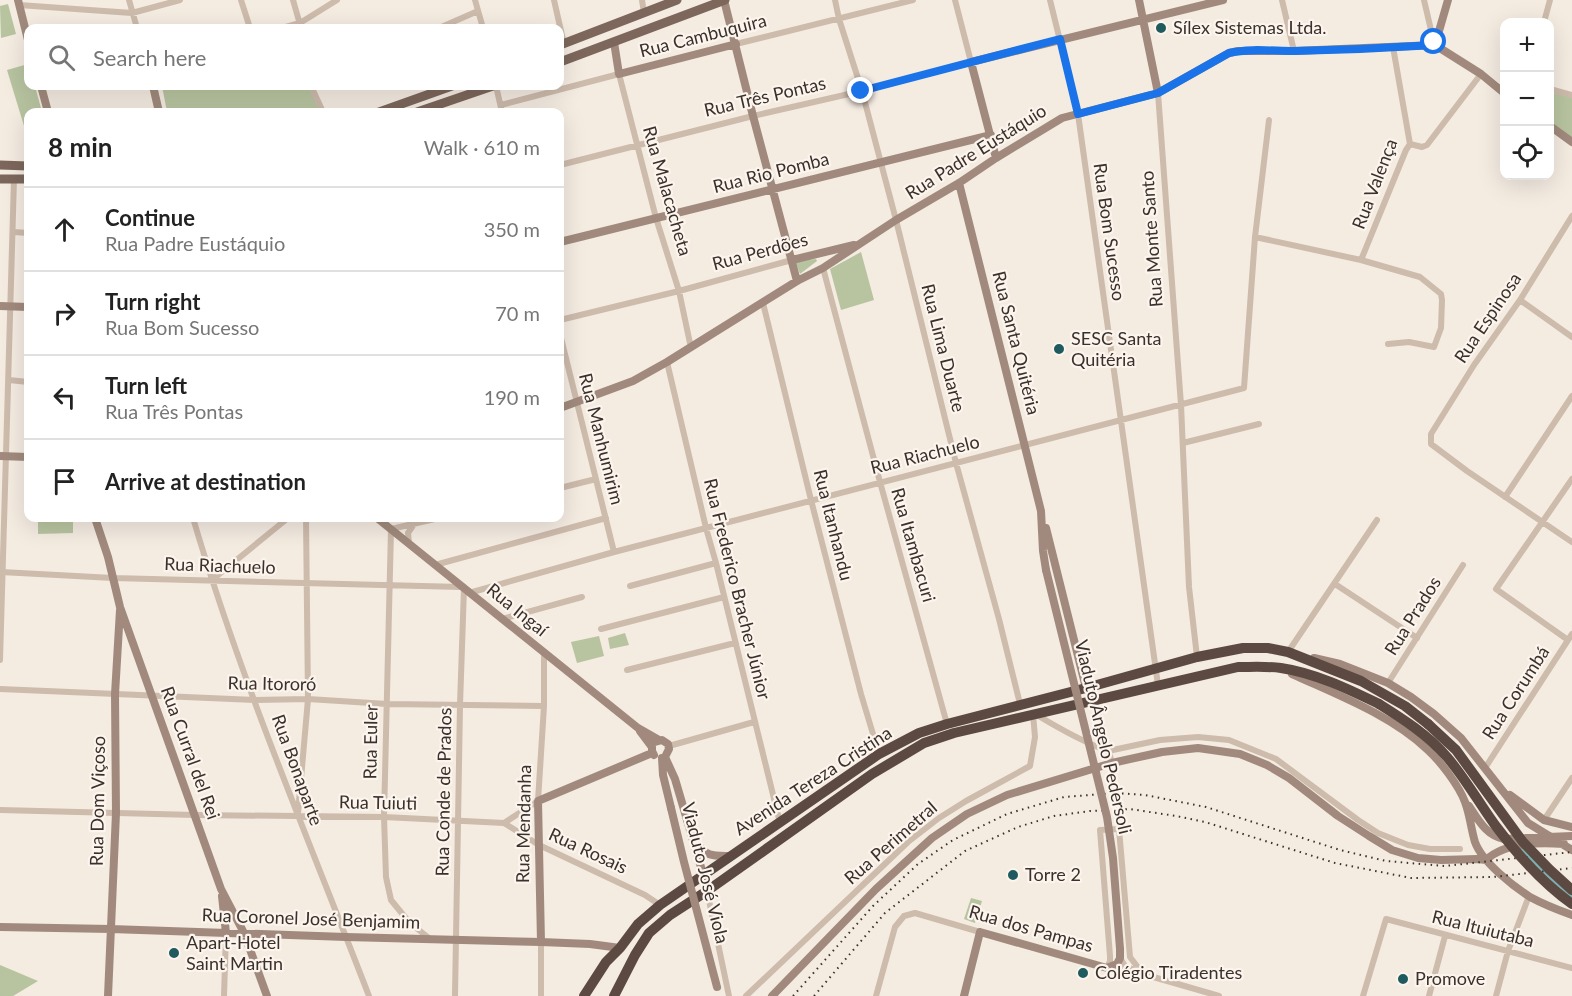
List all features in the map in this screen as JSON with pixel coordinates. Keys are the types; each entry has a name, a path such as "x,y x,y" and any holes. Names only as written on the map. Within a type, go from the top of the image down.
{"highway":[{"name":"Avenida Tereza Cristina","path":"584,996 606,962 638,924 660,905 879,754 919,733 947,724 1197,657 1244,648 1268,648 1288,652 1361,681 1405,706 1456,750 1523,842 1572,890"},
{"name":"Avenida Tereza Cristina","path":"614,996 649,933 670,915 872,774 924,743 954,733 1238,667 1281,668 1325,680 1379,704 1422,732 1447,757 1520,855 1572,904"}],"main road":[{"path":"564,44 677,0"},
{"path":"564,61 725,0"},
{"path":"390,108 441,90"},
{"path":"429,108 482,90"},
{"path":"0,165 24,166"},
{"path":"0,179 24,179"}],"street":[{"path":"70,0 72,9"},
{"path":"129,0 136,24"},
{"path":"24,24 19,2 72,9 132,13 180,0"},
{"path":"241,0 249,24"},
{"path":"293,0 299,24"},
{"path":"303,24 338,0"},
{"path":"475,0 482,24"},
{"path":"554,0 558,24"},
{"path":"642,0 644,13"},
{"path":"725,0 797,281"},
{"name":"Rua Lima Duarte","path":"835,0 896,220 956,463 1020,704"},
{"name":"Rua Cambuquira","path":"564,88 913,0"},
{"path":"955,0 996,158"},
{"name":"Rua Bom Sucesso","path":"1050,0 1078,114 1158,685"},
{"name":"Rua Monte Santo","path":"1139,0 1158,93 1181,405 1189,587 1197,657"},
{"name":"Rua Três Pontas","path":"564,164 1223,0"},
{"path":"1281,0 1294,51"},
{"path":"1424,0 1435,45 1481,74 1500,90"},
{"path":"1435,45 1448,0"},
{"path":"1545,18 1550,0"},
{"path":"447,24 478,11"},
{"name":"Rua Malacacheta","path":"614,42 636,145 679,291 691,348"},
{"name":"Rua Padre Eustáquio","path":"564,407 633,381 667,362 797,281 823,268 896,220 1062,118 1158,93 1229,53 1238,51 1435,45"},
{"name":"Rua Valença","path":"1361,260 1410,144 1393,47"},
{"path":"1410,144 1422,147 1427,145 1481,74"},
{"path":"42,90 47,108"},
{"path":"154,90 158,108"},
{"path":"313,90 320,108"},
{"path":"495,90 501,108"},
{"name":"Rua Cambuquira","path":"501,105 558,90"},
{"path":"1554,90 1572,95"},
{"path":"1269,120 1255,237 1361,260 1420,277 1441,294 1441,328 1434,347 1409,342 1388,344"},
{"path":"1554,129 1572,142"},
{"name":"Rua Rio Pomba","path":"564,241 991,135"},
{"path":"0,660 3,456 9,380 14,179"},
{"name":"Rua Santa Quitéria","path":"959,183 1086,688"},
{"name":"Rua Espinosa","path":"1505,497 1431,444 1430,438 1474,365 1520,300 1572,216"},
{"path":"14,232 24,233"},
{"name":"Rua Riachuelo","path":"614,552 1244,388 1255,237"},
{"name":"Rua Perdões","path":"564,319 863,242"},
{"name":"Rua Itambacuri","path":"823,268 947,724"},
{"path":"1520,300 1572,337"},
{"name":"Rua Itanhandu","path":"763,303 811,500 861,694 879,754"},
{"path":"0,306 24,307"},
{"name":"Rua Manhumirim","path":"564,351 614,552"},
{"name":"Rua Frederico Bracher Júnior","path":"667,362 780,823"},
{"path":"9,380 24,382"},
{"path":"1572,396 1505,497 1572,542"},
{"path":"1183,443 1259,424"},
{"path":"3,456 24,457"},
{"path":"564,487 596,479"},
{"path":"1570,637 1496,589 1572,479"},
{"name":"Rua Santa Quitéria","path":"1041,511 1046,570"},
{"path":"435,565 606,518"},
{"path":"1288,652 1377,520"},
{"name":"Rua Curral del Rei","path":"95,522 114,578 120,607 221,889 244,933 267,996"},
{"name":"Rua Bonaparte","path":"194,522 212,581 255,700 369,996"},
{"path":"212,581 283,522"},
{"path":"298,816 308,699 306,522"},
{"name":"Rua Ingaí","path":"382,522 465,589 506,618 544,653 638,728 659,740"},
{"path":"391,530 422,522"},
{"path":"409,543 408,533 414,524"},
{"name":"Rua Euler","path":"391,530 384,818 386,877 391,900 410,922 430,939"},
{"path":"465,589 614,552"},
{"path":"630,586 716,563"},
{"name":"Rua Prados","path":"1388,683 1462,565"},
{"name":"Viaduto Ângelo Pedersoli","path":"1046,570 1107,817 1113,858 1120,954"},
{"name":"Rua Riachuelo","path":"1,572 114,578 439,586 465,589"},
{"path":"439,586 446,573"},
{"path":"1335,584 1417,638"},
{"name":"Rua Conde de Prados","path":"455,996 460,705 465,589"},
{"path":"506,618 582,597"},
{"path":"601,628 724,597"},
{"name":"Rua Dom Viçoso","path":"108,996 116,813 115,694 120,607"},
{"name":"Rua Corumbá","path":"1485,768 1570,637"},
{"path":"627,670 735,644"},
{"name":"Avenida Tereza Cristina","path":"1288,652 1340,664 1388,683 1411,697 1461,738 1528,823 1545,837 1564,844 1572,850"},
{"name":"Rua Mendanha","path":"541,996 538,801 544,706 544,653"},
{"name":"Avenida Tereza Cristina","path":"1281,668 1373,712 1400,728 1428,750 1442,765 1465,801 1476,844 1486,860 1529,896 1572,915"},
{"name":"Rua Itororó","path":"0,689 255,700 308,699 387,704 544,706"},
{"path":"1094,700 1112,763"},
{"path":"1034,714 1091,745 1108,751 1160,740 1198,737 1229,740 1276,759 1378,833 1408,845 1430,849 1460,849"},
{"name":"Rua Perimetral","path":"746,996 908,842 966,801 1030,766 1035,737 1034,714"},
{"path":"669,746 754,722"},
{"name":"Rua Ingaí","path":"638,728 652,750"},
{"path":"504,823 538,801 652,750 656,741 665,741 669,746 669,752 664,757 657,757 652,750"},
{"path":"771,996 876,889 932,838 967,814 1006,795 1112,763 1161,752 1198,748 1240,754 1267,765 1289,778 1338,816 1392,850 1418,858 1486,860 1505,848 1539,843 1564,844"},
{"path":"664,757 675,778 703,874 729,996"},
{"name":"Viaduto José Viola","path":"664,757 663,775 719,992"},
{"path":"1544,820 1572,778"},
{"path":"1500,787 1544,820 1572,827"},
{"path":"1465,801 1490,834 1504,839 1572,836"},
{"name":"Rua Tuiuti","path":"0,810 384,818 504,823"},
{"path":"1517,838 1520,827 1518,811"},
{"name":"Rua Rosais","path":"504,823 538,845 645,895 660,905"},
{"path":"1107,968 1110,956 1100,830 1119,829 1130,957 1143,974"},
{"path":"692,837 701,850 707,854 729,856"},
{"path":"221,889 226,933 224,996"},
{"path":"1496,996 1508,951 1529,896"},
{"name":"Rua dos Pampas","path":"876,996 896,927 904,916 915,913 1107,968 1143,974 1219,996"},
{"name":"Rua Ituiutaba","path":"1363,996 1386,919 1572,968"},
{"name":"Rua Coronel José Benjamim","path":"0,927 541,942 620,948"},
{"path":"964,996 981,932"},
{"path":"1429,996 1445,936"},
{"path":"1107,968 1117,964 1120,954"},
{"path":"1120,954 1125,966 1143,974"}],"green space":[{"path":"8,4 16,34 1,38 0,6"},
{"path":"24,65 24,90 36,90 41,108 24,108 24,126 7,70"},
{"path":"163,90 311,90 319,108 166,108"},
{"path":"1554,90 1572,95 1572,142 1554,129"},
{"path":"861,252 874,300 841,310 830,269"},
{"path":"816,259 817,261 800,274 795,261"},
{"path":"38,522 73,522 73,533 38,534"},
{"path":"625,633 629,645 610,649 608,638"},
{"path":"599,636 604,656 577,663 571,642"},
{"path":"971,898 982,901 975,923 964,919"},
{"path":"0,965 38,981 13,996 0,996"}],"waterway":[{"path":"1518,844 1542,872 1572,894"}],"railway":[{"path":"793,996 873,906 918,864 953,840 1007,814 1064,797 1116,793 1145,795 1206,807 1340,850 1386,861 1445,866 1572,852"},
{"path":"814,996 885,913 965,851 1018,827 1054,816 1130,809 1176,816 1205,822 1335,863 1411,878 1493,877 1572,868"}],"place":[{"name":"Sílex Sistemas Ltda.","path":"1161,28"},
{"name":"SESC Santa Quitéria","path":"1059,349"},
{"name":"Torre 2","path":"1013,875"},
{"name":"Apart-Hotel Saint Martin","path":"174,953"},
{"name":"Colégio Tiradentes","path":"1083,973"},
{"name":"Promove","path":"1403,979"}],"route":[{"path":"861,91 1060,39 1078,114 1158,93 1229,53 1238,51 1435,45 1434,42"}]}
